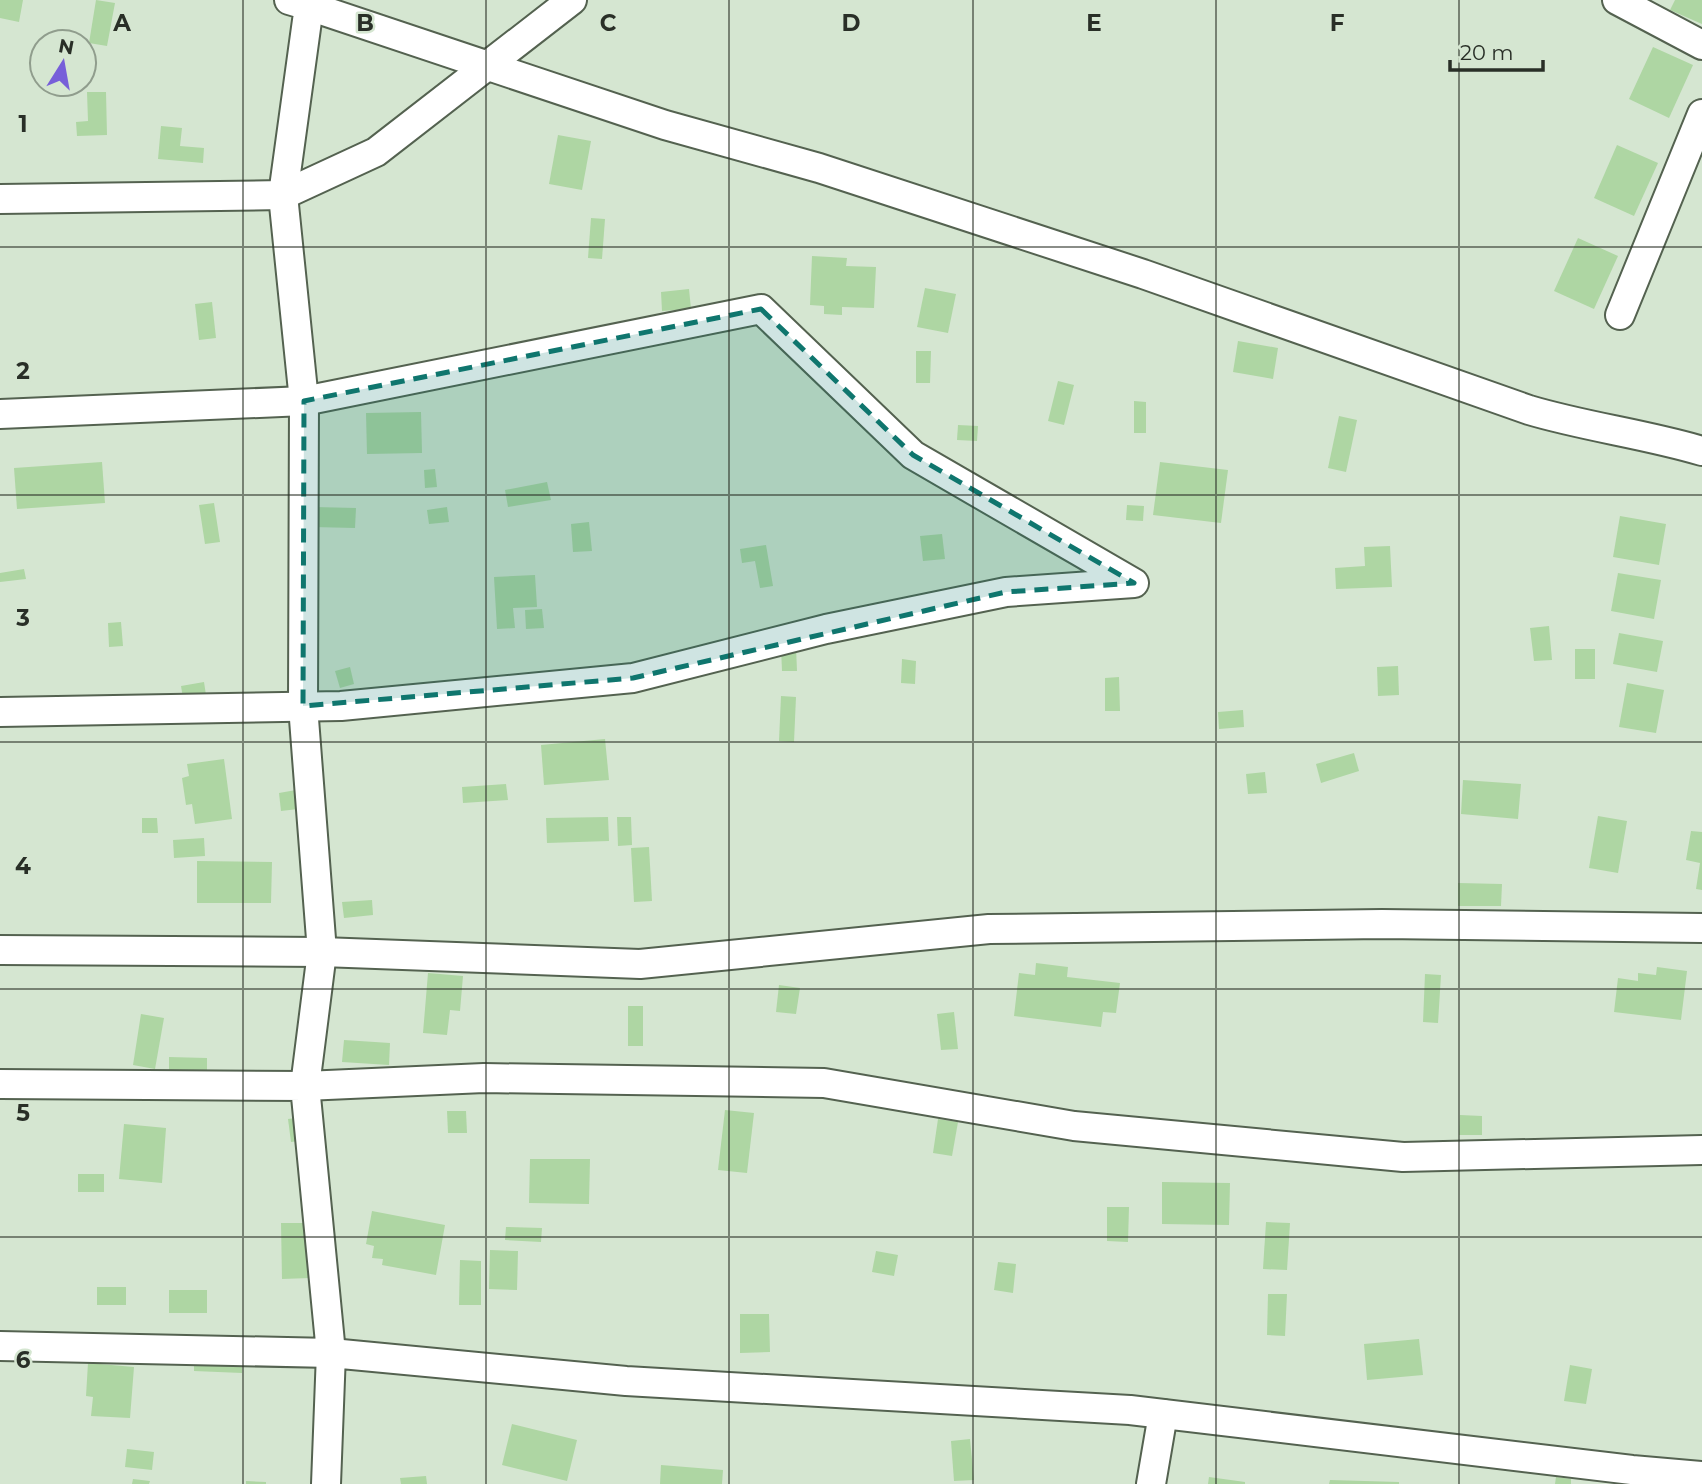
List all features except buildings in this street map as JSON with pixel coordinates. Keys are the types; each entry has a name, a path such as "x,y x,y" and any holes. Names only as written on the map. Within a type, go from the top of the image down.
{"street":[{"path":"0,199 283,195 376,152 572,0"},
{"path":"1617,0 1702,45"},
{"path":"326,1484 331,1353 304,1086 322,952 303,706 304,401 283,195 299,3 489,64 665,125 819,168 1131,270 1538,413 1653,436 1702,451"},
{"path":"1620,315 1702,114"},
{"path":"0,414 304,401 761,309 913,455 1134,583 1006,592 826,629 633,678 341,706 0,712"},
{"path":"0,950 322,952 640,964 989,929 1382,924 1702,928"},
{"path":"0,1084 304,1086 484,1078 824,1083 1074,1126 1404,1157 1702,1150"},
{"path":"0,1346 331,1353 626,1381 1163,1413 1618,1469 1702,1476"},
{"path":"1151,1484 1163,1413"}],"highlighted area":[{"path":"761,309 913,455 1134,583 1006,592 633,678 303,706 304,401"}]}
